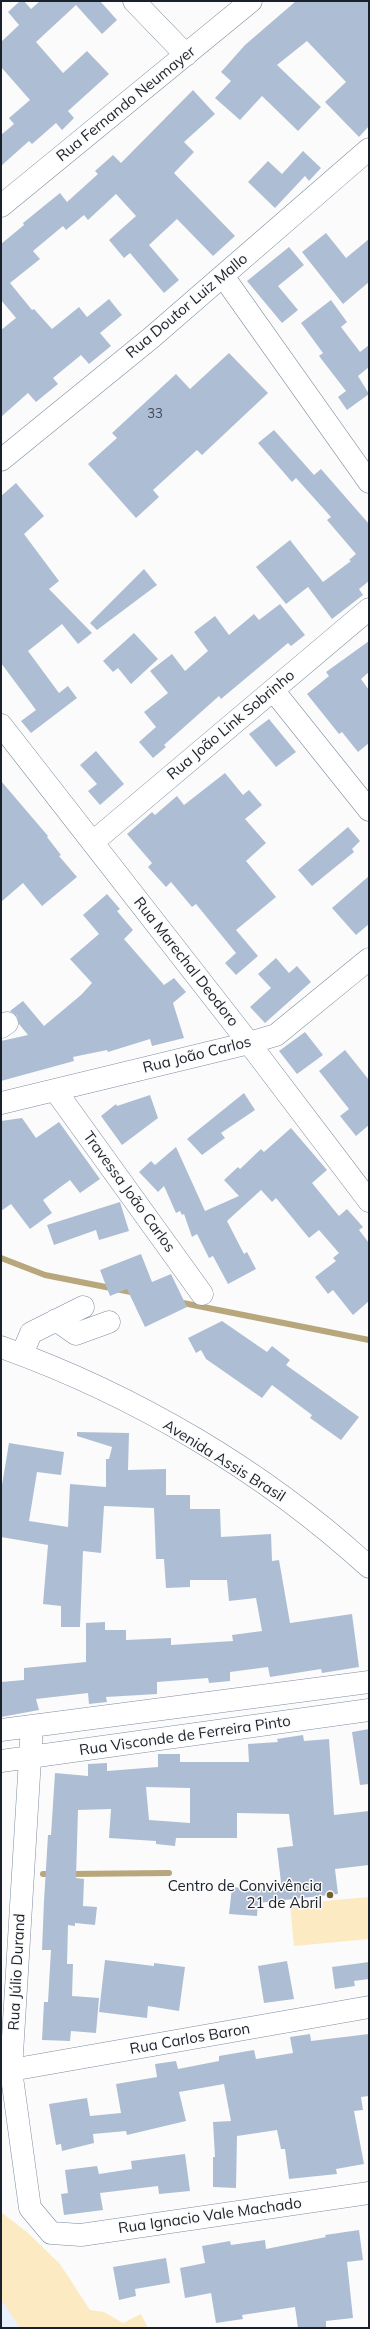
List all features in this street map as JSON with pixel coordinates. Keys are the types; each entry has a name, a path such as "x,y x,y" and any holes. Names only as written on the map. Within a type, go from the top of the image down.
{"street":[{"path":"134,1 186,55"},
{"name":"Rua Fernando Neumayer","path":"1,206 251,1"},
{"name":"Rua Doutor Luiz Mallo","path":"1,460 223,276 369,149"},
{"path":"223,276 369,482"},
{"name":"Rua João Link Sobrinho","path":"93,842 369,609"},
{"path":"273,690 369,810"},
{"name":"Rua Marechal Deodoro","path":"1,725 249,1043 369,1200"},
{"name":"Rua João Carlos","path":"1,1103 249,1043 276,1035 369,959"},
{"name":"Travessa João Carlos","path":"56,1090 202,1294"},
{"path":"22,1354 31,1333 83,1307"},
{"path":"56,1320 76,1334 109,1322"},
{"name":"Avenida Assis Brasil","path":"1,1347 22,1354 116,1397 190,1436 305,1513 369,1566"},
{"name":"Rua Visconde de Ferreira Pinto","path":"1,1730 369,1682"},
{"name":"Rua Visconde de Ferreira Pinto","path":"1,1761 369,1710"},
{"name":"Rua Júlio Durand","path":"32,1726 12,2070 30,2208 51,2233"},
{"name":"Rua Carlos Baron","path":"12,2070 369,2007"},
{"name":"Rua Ignacio Vale Machado","path":"51,2233 81,2235 369,2193"}],"shaded area":[{"path":"369,1897 369,1939 294,1946 290,1904"},
{"path":"1,2212 28,2233 60,2264 90,2310 104,2312 123,2323 141,2314 148,2328 20,2328 1,2299"},
{"path":"1,2294 29,2328 1,2328"}],"building":[{"path":"20,1 24,1 31,9 40,1 100,1 117,20 102,34 76,5 36,42 63,73 87,51 109,74 68,111 74,118 62,130 56,123 32,144 29,141 1,166 1,135 14,124 9,118 30,100 1,67 1,42 19,25 8,12"},
{"path":"296,1 369,1 369,126 359,137 325,102 346,82 307,41 277,65 321,107 298,131 262,96 240,120 215,98 231,81 221,72 245,45"},
{"path":"193,90 215,114 184,142 194,152 174,173 235,236 213,256 177,219 149,245 179,280 164,293 130,253 124,258 109,240 136,216 116,194 88,220 84,215 66,230 63,226 33,251 40,259 10,283 32,310 34,309 52,329 79,307 87,317 109,299 122,315 100,333 111,346 89,364 81,355 53,378 58,384 36,402 28,393 1,417 1,330 16,318 1,300 1,244 24,225 23,223 60,193 67,202 98,174 95,171 113,155 121,163"},
{"path":"303,151 321,168 309,181 305,176 275,208 248,182 268,161 282,174"},
{"path":"326,233 346,258 369,239 369,282 343,304 302,252"},
{"path":"289,247 304,265 278,286 298,310 282,323 247,281"},
{"path":"331,300 347,322 341,327 360,352 369,345 369,367 358,376 369,394 347,410 338,397 346,391 319,356 323,353 301,323"},
{"path":"229,353 268,393 202,455 197,450 153,490 159,497 136,518 88,464 117,438 112,433 176,374 190,389"},
{"path":"274,430 314,475 321,469 369,524 369,581 359,589 363,595 332,619 308,587 286,604 256,567 290,540 323,582 351,561 349,560 356,554 327,520 331,517 296,478 292,482 258,443"},
{"path":"16,483 44,516 24,534 59,581 49,589 92,633 78,644 62,624 28,651 59,693 68,686 77,698 31,733 21,721 36,710 1,663 1,496"},
{"path":"144,569 157,585 97,630 90,623"},
{"path":"280,604 305,635 291,646 288,643 221,699 219,696 164,745 166,747 153,758 139,742 156,727 144,712 168,693 150,671 172,654 185,671 208,651 194,632 215,616 229,635 254,614 259,620"},
{"path":"134,633 158,659 131,684 118,668 113,672 103,661"},
{"path":"369,641 369,672 361,679 369,690 369,743 358,752 342,732 339,734 307,694 329,676 326,672"},
{"path":"269,719 296,752 276,767 249,734"},
{"path":"96,751 124,784 100,805 88,791 97,784 80,765"},
{"path":"225,773 243,795 249,790 262,805 245,819 266,843 246,861 276,897 236,930 258,956 236,975 225,963 236,953 196,904 192,907 171,882 166,887 148,867 152,863 127,834 152,812 155,815 177,796 184,805"},
{"path":"1,781 48,836 47,837 61,855 59,856 77,877 42,906 23,883 1,902"},
{"path":"348,827 360,841 352,849 354,852 312,886 298,870"},
{"path":"369,876 369,924 356,935 332,908"},
{"path":"107,894 120,909 117,911 133,930 124,939 164,985 174,978 186,992 173,1003 184,1038 152,1046 150,1039 108,1052 107,1050 73,1057 74,1061 1,1081 1,1041 28,1035 19,1024 17,1016 10,1011 23,1001 44,1026 81,995 92,983 70,959 99,934 83,915"},
{"path":"276,958 289,973 297,966 311,982 265,1023 250,1007 271,988 258,974"},
{"path":"305,1032 323,1055 297,1074 279,1051"},
{"path":"345,1050 369,1080 369,1125 356,1136 340,1116 349,1109 319,1071"},
{"path":"244,1093 255,1110 221,1133 225,1138 202,1155 187,1139"},
{"path":"150,1095 158,1118 122,1145 101,1116 116,1104 117,1106"},
{"path":"22,1118 36,1138 59,1122 100,1179 80,1193 70,1180 43,1200 52,1213 30,1229 11,1204 1,1211 1,1121"},
{"path":"291,1128 327,1170 312,1183 339,1216 347,1209 363,1227 359,1230 369,1243 369,1301 353,1315 333,1290 328,1294 315,1277 336,1261 333,1258 339,1253 319,1230 309,1238 276,1198 272,1202 261,1190 227,1221 244,1254 247,1252 256,1269 228,1284 213,1256 209,1258 197,1234 192,1237 184,1214 182,1215 180,1211 176,1213 164,1186 158,1192 139,1172 151,1161 155,1165 176,1147 205,1211 239,1196 224,1180 238,1167 240,1169 261,1149 264,1152"},
{"path":"120,1202 129,1231 99,1240 96,1230 54,1245 47,1225"},
{"path":"141,1254 152,1282 171,1274 187,1307 145,1327 127,1289 110,1296 100,1270"},
{"path":"222,1321 267,1352 272,1346 290,1360 286,1365 359,1417 341,1440 310,1418 312,1415 272,1385 262,1398 206,1359 201,1350 196,1353 188,1338"},
{"path":"77,1432 129,1433 128,1470 166,1469 166,1495 190,1495 190,1509 220,1509 221,1537 271,1534 272,1561 279,1560 290,1623 352,1614 359,1667 322,1673 321,1669 270,1677 268,1667 230,1672 230,1681 209,1683 208,1678 157,1682 157,1694 106,1697 107,1702 89,1704 88,1693 36,1699 39,1710 1,1717 1,1682 24,1680 24,1668 86,1662 86,1623 105,1622 105,1630 126,1630 126,1640 171,1638 171,1645 233,1641 232,1635 262,1631 256,1598 229,1601 227,1580 190,1580 190,1587 166,1588 164,1559 156,1559 154,1508 104,1506 101,1553 83,1551 80,1627 61,1627 61,1606 43,1604 48,1545 1,1537 1,1491 9,1443 64,1452 61,1475 37,1472 29,1521 68,1527 70,1484 106,1487 106,1459 109,1459 112,1447 77,1436"},
{"path":"369,1729 369,1784 360,1785 352,1732"},
{"path":"303,1735 304,1741 329,1739 334,1815 369,1811 369,1865 335,1869 338,1894 258,1903 257,1916 229,1914 232,1887 282,1891 277,1848 293,1846 289,1814 237,1813 237,1838 176,1838 175,1846 156,1844 156,1841 109,1838 111,1809 78,1810 76,1878 84,1879 83,1906 97,1907 95,1925 75,1923 75,1926 68,1925 67,1964 73,1964 72,1996 99,1998 96,2033 71,2031 70,2041 42,2040 44,2002 48,2002 51,1950 42,1950 44,1901 48,1835 51,1835 55,1773 88,1776 88,1764 107,1763 107,1771 158,1767 158,1754 180,1754 180,1762 249,1762 248,1744 278,1742 277,1739","holes":["146,1787 190,1788 190,1823 149,1820"]},
{"path":"105,1960 154,1966 154,1963 185,1967 179,2011 148,2006 147,2018 99,2012"},
{"path":"287,1961 294,1999 264,2003 258,1966"},
{"path":"369,1962 369,1979 354,1981 355,1986 335,1989 332,1967"},
{"path":"310,2034 311,2041 369,2034 369,2096 361,2097 363,2110 354,2111 364,2164 336,2169 337,2174 289,2179 285,2149 281,2149 277,2130 237,2136 236,2188 213,2187 213,2157 215,2157 213,2122 231,2121 224,2084 179,2092 186,2121 127,2135 126,2131 93,2134 94,2143 62,2151 61,2144 56,2145 49,2104 87,2098 90,2116 121,2113 116,2084 157,2077 155,2064 176,2061 178,2069 219,2061 219,2056 254,2050 256,2059 293,2053 290,2037"},
{"path":"185,2154 190,2191 159,2194 158,2186 100,2193 103,2210 64,2215 61,2194 68,2193 65,2170 97,2166 99,2174 132,2169 131,2161"},
{"path":"359,2230 363,2260 347,2262 353,2318 326,2321 326,2328 298,2328 295,2307 242,2315 243,2319 216,2323 211,2293 185,2298 180,2268 205,2263 202,2246 230,2241 231,2245 265,2240 266,2249 326,2237 325,2235"},
{"path":"166,2258 170,2283 135,2289 136,2296 119,2300 113,2267"}],"waterway":[{"path":"1,1258 45,1275 136,1293"},
{"path":"178,1302 369,1340"},
{"path":"69,1874 169,1873"},
{"path":"43,1874 54,1874"}],"place":[{"name":"Centro de Convivência 21 de Abril","path":"330,1895"}]}
